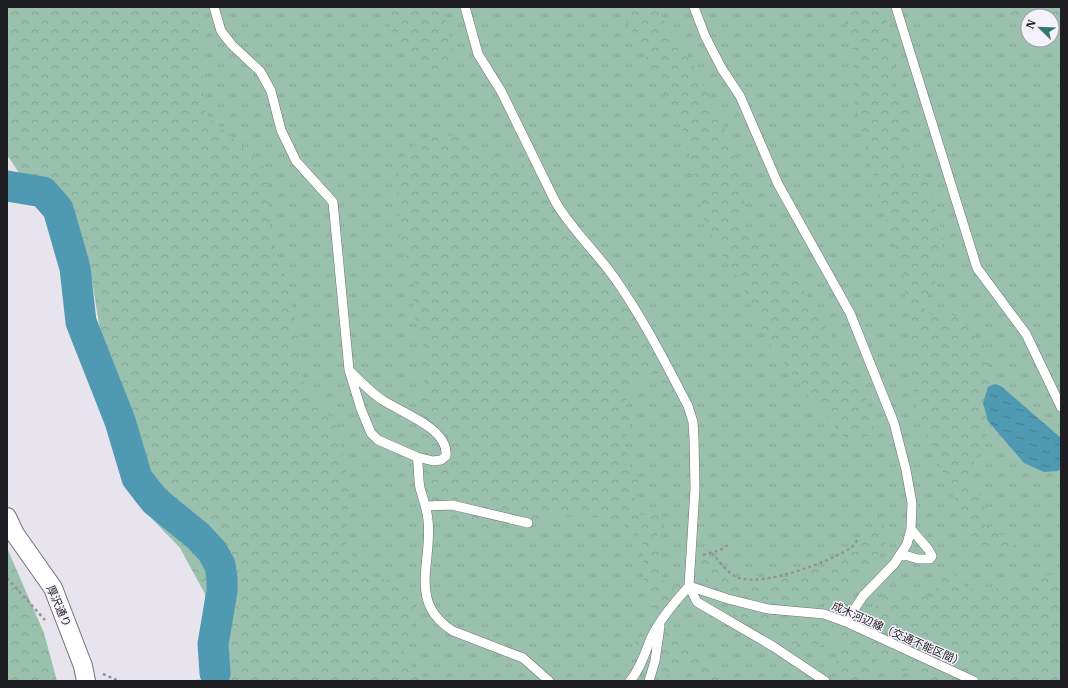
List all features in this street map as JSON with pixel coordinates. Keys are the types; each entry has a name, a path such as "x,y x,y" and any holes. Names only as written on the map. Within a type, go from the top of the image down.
{"street":[{"name":"厚沢通り","path":"7,517 15,534 53,588 83,666 86,681"}],"lane":[{"path":"214,7 221,31 232,45 260,71 271,91 281,130 296,161 333,202 349,370 360,409 371,433 378,440 417,457 433,461 441,460 446,456 446,445 438,434 422,422 384,400 361,383 349,370"},
{"path":"465,7 478,54 501,92 555,201 565,218 597,254 618,283 688,406 693,422 695,488 688,586 660,622 652,636 638,671 630,681"},
{"path":"694,7 705,36 722,69 740,96 778,184 850,313 894,423 906,470 912,504 911,529 907,544 901,554 863,596 846,622"},
{"path":"896,7 977,268 1026,334 1061,407"},
{"path":"417,457 420,487 429,521 425,582 428,601 437,619 453,632 523,658 548,681"},
{"path":"426,506 452,505 528,523"},
{"path":"901,554 925,560 930,560 932,556 911,529"},
{"path":"688,586 697,602 774,647 825,681"},
{"name":"成木河辺線（交通不能区間）","path":"688,586 728,599 768,609 824,614 846,622 974,681"},
{"path":"649,681 655,661 660,622"}],"path":[{"path":"712,553 728,572 738,578 761,580 781,576 830,558 850,549 859,538"},
{"path":"691,558 712,553 730,544"},
{"path":"197,681 210,681"}],"green space":[{"path":"7,7 194,7 199,16 205,113 266,169 270,228 295,316 303,382 337,426 349,487 346,545 368,577 407,583 420,617 402,650 420,681 206,681 203,668 205,594 180,548 135,501 114,419 92,280 7,155"},
{"path":"159,7 1061,7 1061,681 409,681 372,657"},
{"path":"381,7 442,7 453,50 450,69 435,74 420,68 401,50"},
{"path":"617,7 655,7 693,64 729,137 747,179 741,223 755,244 789,267 836,344 867,401 874,428 863,442 843,436 812,401 768,342 740,281 720,251 704,220 684,133 636,37"},
{"path":"843,7 884,7 894,59 894,81 899,98 911,113 909,154 904,166 907,172 918,174 929,184 943,240 940,267 935,284 923,304 926,312 934,316 950,313 969,327 986,348 994,405 986,437 973,464 971,484 985,503 988,526 999,534 1012,536 1017,544 1005,552 987,548 973,540 966,517 950,490 914,400 911,368 912,330 905,296 904,274 870,164 854,100 854,54"},
{"path":"992,7 1061,7 1061,52 1058,48 1060,48 1060,8 1020,8 1020,20"},
{"path":"437,133 465,139 499,162 524,165 540,184 563,203 572,234 609,263 631,289 629,308 650,322 686,392 684,405 676,405 666,392 659,374 644,375 635,383 627,395 625,411 631,422 622,445 630,460 629,473 641,480 635,499 636,514 647,515 659,513 666,520 663,529 654,538 660,560 663,583 672,584 675,592 664,610 653,611 649,603 644,579 644,545 626,526 596,517 557,515 525,522 508,529 476,527 446,517 423,496 412,472 414,444 424,417 415,403 427,386 418,372 424,349 413,312 415,279 401,240 396,175 413,147"},
{"path":"881,517 884,520 885,541 884,547 874,566 856,584 824,604 814,606 796,606 736,597 721,592 710,586 697,565 700,560 707,559 727,580 739,585 783,579 805,570 825,567 851,554 863,542 876,519"},
{"path":"7,548 44,633 57,681 7,681"},
{"path":"952,572 959,583 983,594 1013,581 1029,584 1041,576 1061,574 1061,681 927,681 919,669 898,672 877,658 874,673 863,680 853,680 844,678 836,664 842,639 817,647 806,640 795,647 731,613 733,609 825,623 862,635 870,629 870,619 874,609 889,593 901,591 931,598 937,597 936,585 941,575"},
{"path":"670,626 685,638 690,650 704,656 730,681 709,681 706,677 685,666 666,676 663,681 654,681 658,672 664,630"},
{"path":"639,637 647,645 635,668 628,670 625,662 633,645"}],"water":[{"path":"995,384 1001,386 1061,438 1061,468 1058,471 1044,472 1024,463 988,421 983,403 988,387"}],"waterway":[{"path":"7,186 43,192 58,209 75,268 81,322 120,421 137,478 155,501 198,536 212,551 220,565 222,591 213,644 215,673"}]}
